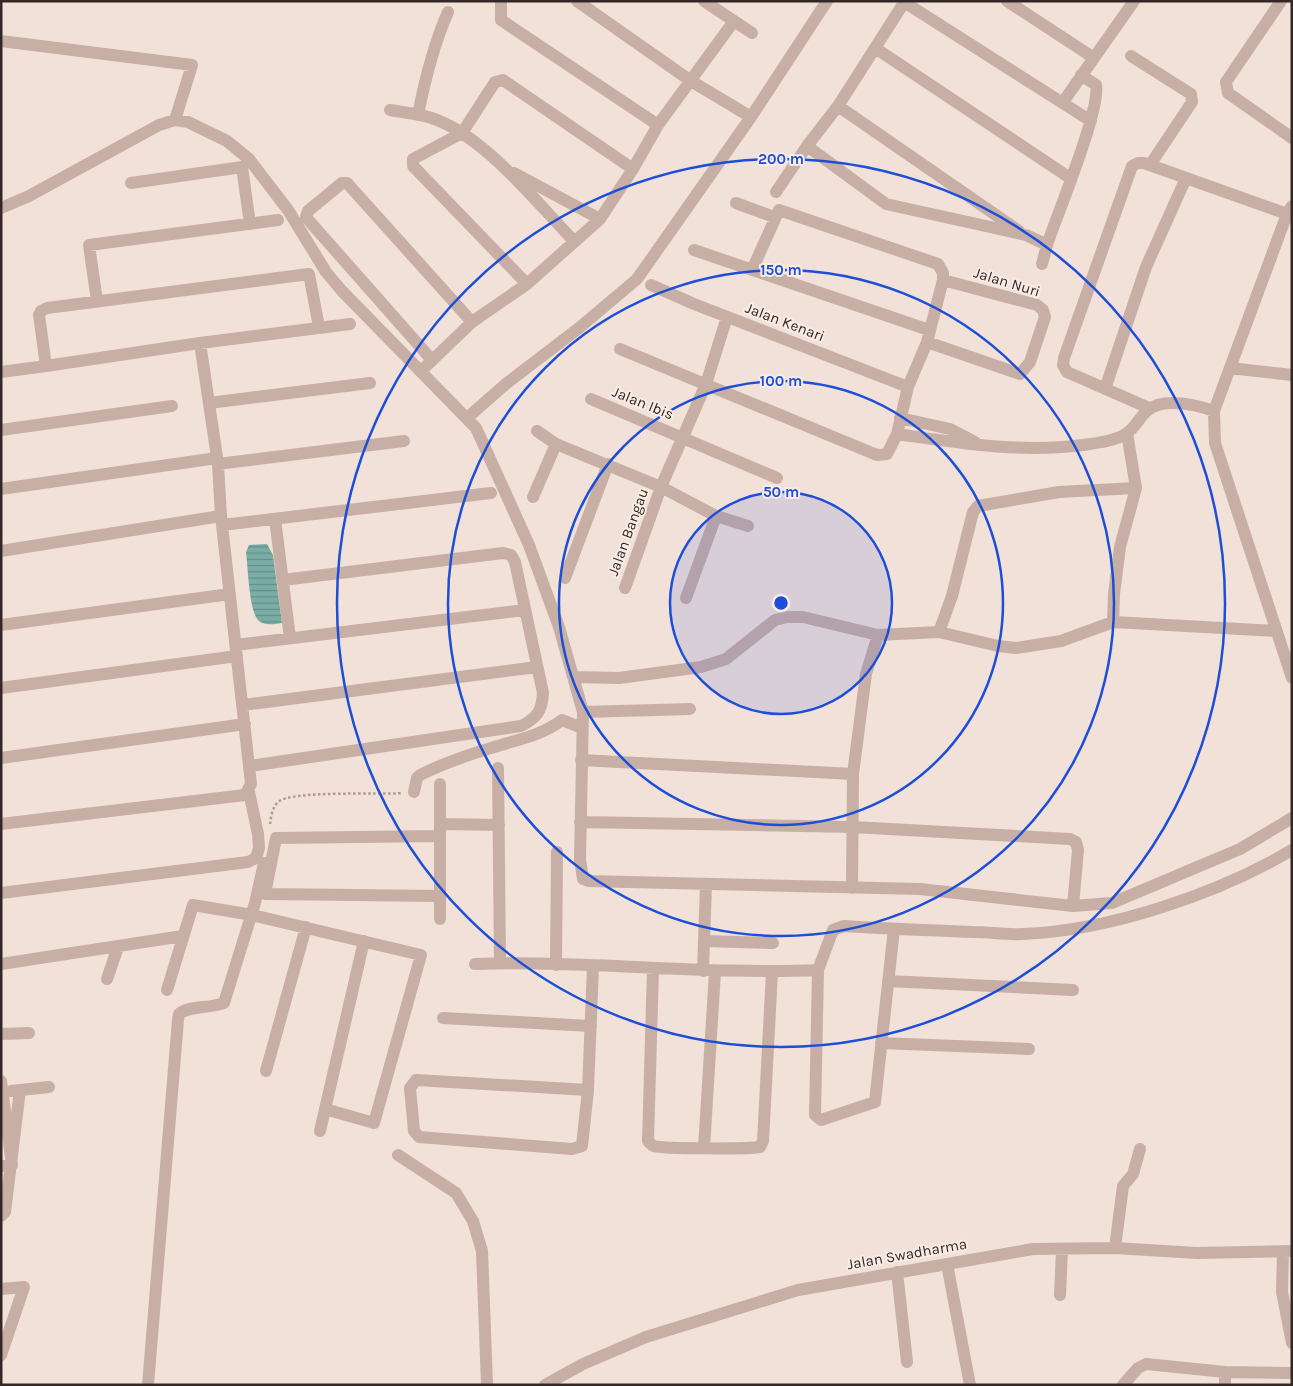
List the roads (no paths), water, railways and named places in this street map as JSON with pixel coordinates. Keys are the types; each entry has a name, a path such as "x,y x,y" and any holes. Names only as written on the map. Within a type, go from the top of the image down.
{"street":[{"path":"501,1 500,20 658,125"},
{"path":"577,1 691,81 751,116"},
{"path":"704,1 752,33"},
{"path":"467,418 507,383 579,328 637,279 751,116 827,1"},
{"path":"1007,1 1094,58"},
{"path":"1282,1 1226,82 1228,93 1292,138"},
{"path":"776,192 807,146 838,106 904,2 1091,121"},
{"path":"1062,102 1094,58 1128,3"},
{"path":"418,115 426,72 448,12"},
{"path":"421,371 472,322 527,284 600,219 633,169 658,125 734,21"},
{"path":"1,41 192,65 175,120"},
{"path":"875,48 1070,178"},
{"path":"1131,56 1191,94 1193,98 1150,165"},
{"path":"1042,264 1091,121 1098,92 1096,85 1081,75"},
{"path":"527,284 413,166 413,159 462,132 495,82 503,80 633,169"},
{"path":"838,106 1026,235 1047,245"},
{"path":"390,110 418,115 445,123 462,132 503,168 574,241"},
{"path":"1,208 28,196 136,136 175,120 188,122 227,141 249,159 288,210 326,272 342,291 467,418 476,428 490,454 529,545 559,627 582,712 580,822 581,872 583,879 588,881 920,889 1073,906 1112,903 1240,849 1292,818"},
{"path":"807,146 886,204 1026,235"},
{"path":"1214,411 1196,405 1175,403 1149,408 1066,372 1063,365 1129,172 1132,166 1138,163 1150,165 1289,210 1214,411 1215,443 1292,678"},
{"path":"131,183 242,167 250,224"},
{"path":"503,168 600,219"},
{"path":"1105,389 1146,268 1186,178"},
{"path":"432,360 306,217 308,211 342,183 347,183 472,322"},
{"path":"736,204 774,217"},
{"path":"620,348 877,455 887,454 897,434 908,387 928,336 943,280 943,273 938,264 779,210 774,217 752,270"},
{"path":"97,301 89,245 278,220"},
{"path":"694,250 928,336"},
{"path":"46,366 39,315 41,310 97,301 309,274 319,327"},
{"name":"Jalan Nuri","path":"928,336 1020,374 1030,362 1045,317 1043,310 1036,305 943,280"},
{"name":"Jalan Kenari","path":"651,285 727,317 908,387"},
{"name":"Jalan Bangau","path":"625,588 661,487 706,384 727,317"},
{"path":"1,372 200,342 350,324"},
{"path":"1,893 248,862 256,858 259,848 249,792 252,784 221,521 218,461 200,342"},
{"path":"1230,368 1292,375"},
{"path":"209,403 370,383"},
{"name":"Jalan Ibis","path":"590,399 776,478"},
{"path":"1,430 172,406"},
{"path":"897,434 986,448 1083,445 1104,441 1127,433 1149,408"},
{"path":"900,418 950,430 986,448"},
{"path":"537,432 556,444 661,487 716,516 748,526"},
{"path":"1113,622 1114,594 1120,547 1136,488 1127,433"},
{"path":"1,489 218,461 404,441"},
{"path":"533,497 556,444"},
{"path":"565,578 608,464"},
{"path":"939,632 952,596 973,512 978,506 1059,492 1136,488"},
{"path":"1,551 221,521 275,519 491,493"},
{"path":"686,598 716,516"},
{"path":"275,519 290,638"},
{"path":"250,766 520,726 534,719 542,708 542,693 537,667 515,562 511,555 503,552 283,580"},
{"path":"1,625 230,594"},
{"path":"1,688 236,650 290,638 525,610"},
{"path":"573,677 620,678 701,667 726,659 776,620 787,617 803,617 878,635 939,632 998,646 1016,648 1061,641 1113,622 1276,631"},
{"path":"852,888 853,774 866,674 878,635"},
{"path":"243,705 537,667"},
{"path":"582,712 690,709"},
{"path":"414,792 417,778 420,775 463,757 554,726 562,720 582,728"},
{"path":"1,758 245,724"},
{"path":"581,760 853,774"},
{"path":"498,768 500,963"},
{"path":"440,784 440,919"},
{"path":"1,824 246,795 249,792"},
{"path":"580,822 853,827 1070,839 1076,842 1078,850 1073,906"},
{"path":"440,896 265,894 276,838 440,830 499,825"},
{"path":"894,929 875,1102 821,1120 815,1114 818,970 833,930 844,926 1021,934 1078,928 1135,915 1202,892 1258,870 1292,850"},
{"path":"556,965 557,852"},
{"path":"148,1385 178,1020 183,1011 191,1007 206,1009 224,1003 252,915 264,863"},
{"path":"704,1148 709,972 704,941 706,884"},
{"path":"167,990 193,905 252,915 421,955 374,1123 325,1109"},
{"path":"266,1071 306,928"},
{"path":"1,964 183,936"},
{"path":"320,1131 364,941"},
{"path":"704,941 773,943"},
{"path":"108,979 118,947"},
{"path":"475,964 500,963 709,972 818,970"},
{"path":"588,1090 416,1080 410,1088 414,1130 419,1137 578,1148 584,1144 588,1090 593,967"},
{"path":"653,969 648,1141 654,1146 704,1148 752,1149 760,1147 763,1141 772,972"},
{"path":"888,981 1073,990"},
{"path":"443,1018 591,1026"},
{"path":"1,1034 29,1033"},
{"path":"881,1043 1029,1048"},
{"path":"1,1216 5,1212 6,1165 2,1087 20,1090 48,1087"},
{"path":"6,1165 20,1090"},
{"path":"1115,1248 1122,1186 1133,1174 1140,1150"},
{"path":"398,1155 456,1192 473,1221 482,1251 487,1385"},
{"name":"Jalan Swadharma","path":"545,1385 583,1364 646,1337 798,1290 897,1272 1033,1249 1115,1248 1162,1253 1288,1252"},
{"path":"1060,1295 1062,1250"},
{"path":"1288,1252 1282,1292 1292,1344"},
{"path":"947,1264 970,1385"},
{"path":"897,1272 907,1362"},
{"path":"1,1289 24,1287 2,1350"},
{"path":"1123,1385 1138,1368 1146,1364 1225,1378 1289,1374"}],"water":[{"path":"267,544 273,555 282,623 261,623 253,609 251,599 246,552 249,545"}]}
